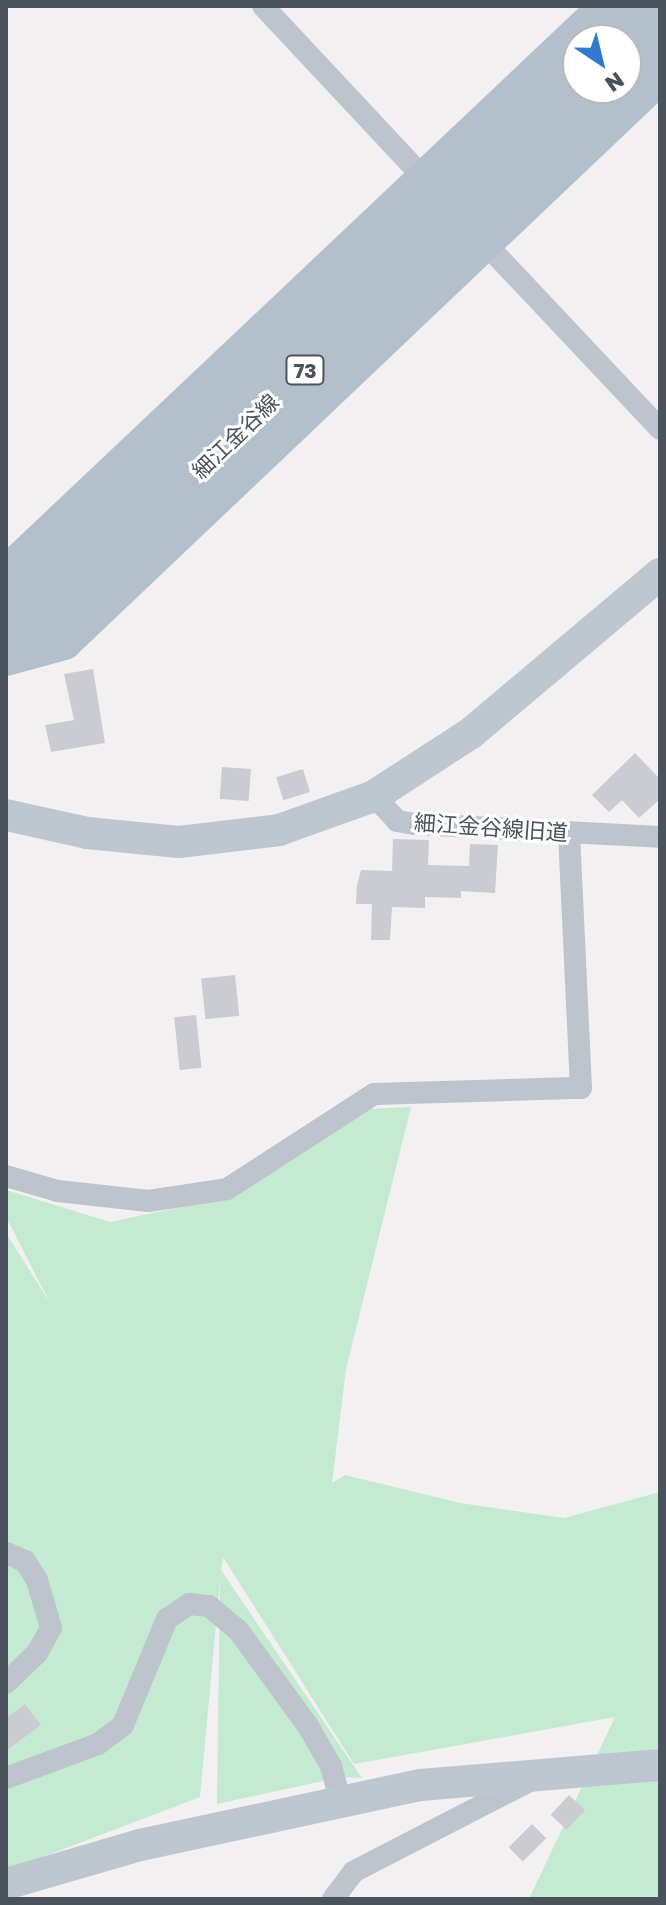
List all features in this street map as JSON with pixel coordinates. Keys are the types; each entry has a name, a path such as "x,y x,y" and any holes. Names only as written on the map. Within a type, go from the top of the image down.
{"main road":[{"path":"6,574 607,6"},
{"path":"628,24 647,6"},
{"path":"642,54 660,38"},
{"path":"6,656 64,642 660,76"},
{"name":"細江金谷線","path":"6,611 562,87"},
{"name":"細江金谷線","path":"6,656 589,104"}],"street":[{"path":"263,6 426,180"},
{"path":"483,241 660,429"},
{"path":"6,815 87,833 179,842 279,830 374,796 471,733 660,574"},
{"name":"細江金谷線旧道","path":"374,796 397,821 660,837"},
{"path":"6,1176 58,1191 148,1201 214,1191 227,1189 374,1094 581,1088 569,832"},
{"path":"6,1553 25,1561 37,1580 51,1628 37,1653 6,1683"},
{"path":"6,1778 98,1744 123,1725 167,1619 189,1604 226,1616 238,1630 308,1726 331,1766 341,1803"},
{"path":"6,1884 140,1845 468,1778 660,1765"},
{"path":"333,1899 353,1872 541,1774"}],"green space":[{"path":"411,1107 346,1369 332,1483 345,1475 460,1503 564,1518 660,1492 660,1899 529,1899 615,1717 354,1764 223,1557 221,1570 362,1778 341,1777 217,1804 220,1581 200,1797 6,1871 6,1233 50,1303 6,1217 6,1190 110,1222 219,1199 367,1109"}],"building":[{"path":"93,669 105,743 51,752 45,725 74,720 64,674"},
{"path":"635,753 660,779 660,799 639,818 622,800 609,812 592,795"},
{"path":"222,767 251,769 249,801 220,799"},
{"path":"303,769 310,792 283,800 276,777"},
{"path":"393,839 429,840 428,865 469,866 470,844 498,845 495,893 461,891 461,898 425,897 425,908 392,907 390,940 371,940 372,904 356,904 357,885 361,870 392,871"},
{"path":"235,975 239,1016 205,1019 201,979"},
{"path":"196,1015 202,1068 180,1070 174,1017"},
{"path":"25,1704 41,1725 6,1751 6,1718"},
{"path":"569,1795 585,1810 567,1830 551,1815"},
{"path":"532,1824 546,1838 523,1861 509,1847"}]}
